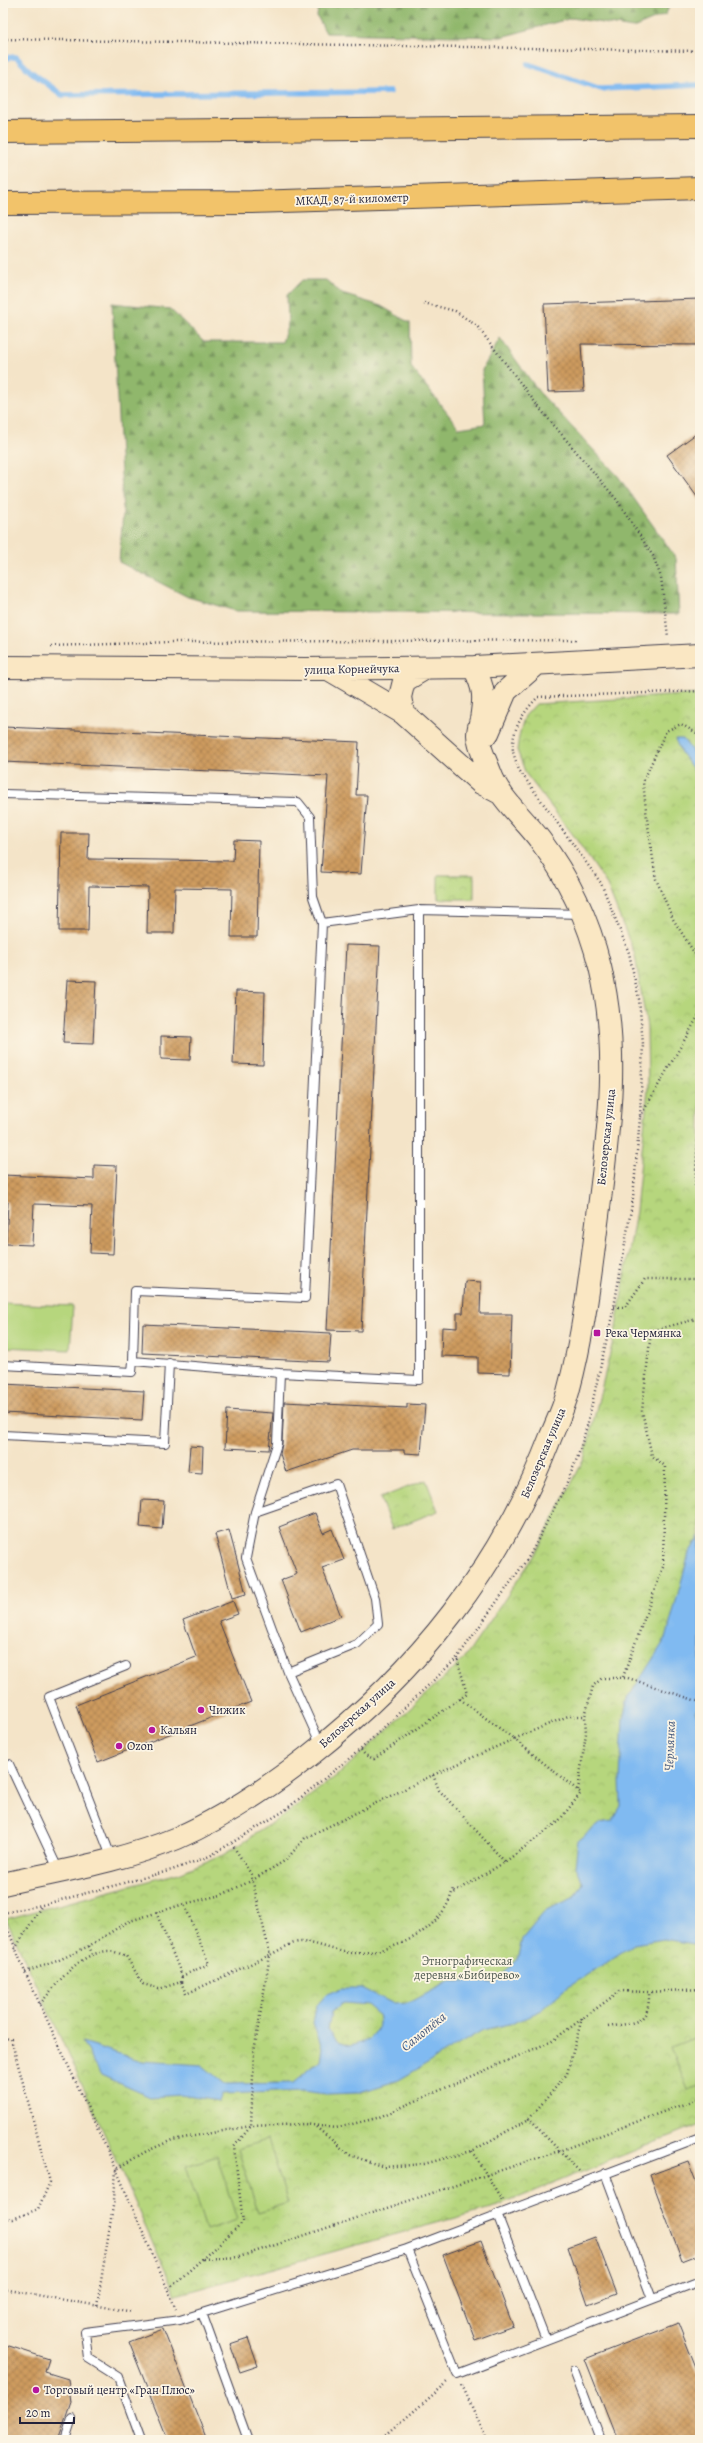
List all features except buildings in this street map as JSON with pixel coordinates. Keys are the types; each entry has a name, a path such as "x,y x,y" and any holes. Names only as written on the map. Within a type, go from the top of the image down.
{"highway":[{"path":"3,132 700,126"},
{"name":"МКАД, 87-й километр","path":"3,203 252,202 700,188"}],"street":[{"name":"улица Корнейчука","path":"3,667 329,669 426,668 537,664 700,654"},
{"name":"Белозерская улица","path":"485,756 487,735 506,691 537,664"},
{"name":"Белозерская улица","path":"3,1884 112,1859 171,1840 203,1826 282,1777 321,1746 390,1685 425,1649 455,1612 499,1546 533,1482 568,1394 587,1301 608,1136 613,1064 609,1014 600,966 582,914 558,866 543,844 498,792 478,735 485,698 484,687 474,667"},
{"path":"403,714 400,697 404,680 426,668"},
{"name":"Белозерская улица","path":"329,669 403,714 481,783 498,792"}],"lane":[{"path":"3,794 298,802 310,817 313,897 322,923 306,1298 134,1292 132,1372 3,1365"},
{"path":"133,1361 280,1373 419,1380 419,910"},
{"path":"322,923 419,910 582,914"},
{"path":"3,1435 165,1443 169,1363"},
{"path":"280,1373 277,1444 255,1512 246,1558 288,1672 321,1746"},
{"path":"255,1512 336,1484 375,1598 378,1624 357,1644 288,1672"},
{"path":"112,1859 49,1697 126,1666"},
{"path":"9,1764 59,1872"},
{"path":"141,2440 118,2377 88,2358 85,2332 180,2320 202,2314 407,2249 700,2138"},
{"path":"606,2173 652,2299"},
{"path":"497,2214 546,2340"},
{"path":"407,2249 457,2374 700,2281"},
{"path":"202,2314 248,2440"},
{"path":"574,2371 600,2440"},
{"path":"65,2440 72,2418"}],"path":[{"path":"3,39 700,51"},
{"path":"424,303 455,311 476,326 541,410 617,500 653,556 661,577 668,637"},
{"path":"661,637 676,636"},
{"path":"49,646 172,642 583,640"},
{"path":"3,1913 42,1905 172,1870 210,1856 284,1811 361,1749 457,1658 530,1555 565,1487 578,1456 587,1426 614,1307 633,1198 640,1118 643,1044 639,999 629,952 601,883 519,770 513,751 517,726 524,712 538,697 700,690"},
{"path":"700,735 681,724 666,731 643,782 656,879 673,919 700,962"},
{"path":"640,1118 700,1013"},
{"path":"700,1133 698,1139 695,1185 700,1201"},
{"path":"614,1307 626,1307 646,1279 700,1279"},
{"path":"623,1677 663,1567 665,1466 652,1456 642,1411 651,1331 700,1318"},
{"path":"361,1749 365,1755 374,1759 467,1694 457,1658"},
{"path":"452,1894 505,1862 558,1822 581,1793 578,1791 586,1733 585,1716 593,1686 602,1678 628,1678 700,1702"},
{"path":"460,1699 514,1739 578,1791"},
{"path":"25,1972 57,1961 89,1946 127,1922 156,1912 222,1894 252,1881 286,1860 305,1838 433,1775 514,1739 568,1716 585,1716"},
{"path":"433,1775 439,1790 505,1862"},
{"path":"169,2289 243,2222 234,2147 251,2126 253,2062 270,1955 251,1874 232,1844"},
{"path":"156,1912 182,1976 181,1982 186,1994 300,1942 352,1953 390,1948 425,1930 438,1919 452,1894 453,1888"},
{"path":"182,1976 209,1964 184,1904"},
{"path":"15,1949 42,1905"},
{"path":"3,1917 25,1972 116,2169 169,2289 180,2320"},
{"path":"89,1946 92,1954"},
{"path":"40,2004 66,1972 92,1954 109,1951 126,1956 142,1984 159,1989 181,1982"},
{"path":"116,2169 145,2152 172,2140 251,2126 305,2124 315,2127 336,2128 377,2118 552,2041 620,1991 649,1992 699,1989 700,1997"},
{"path":"608,2027 640,2021 647,2015 649,1992"},
{"path":"315,2127 350,2155 384,2167 424,2164 472,2151 529,2120 567,2074 582,2018"},
{"path":"3,2038 11,2039 50,2182 38,2210 13,2219 3,2218"},
{"path":"202,2260 239,2257 559,2151 700,2098"},
{"path":"529,2120 588,2180"},
{"path":"472,2151 508,2210"},
{"path":"97,2306 114,2200 116,2169"},
{"path":"3,2290 135,2312"},
{"path":"380,2440 457,2374 487,2440"}],"green space":[{"path":"319,3 670,3 666,14 633,28 572,18 501,37 326,33 317,16"},
{"path":"302,280 326,280 342,294 381,306 410,323 411,367 459,428 485,424 482,370 500,338 539,392 618,476 676,558 679,614 236,611 188,597 119,562 123,513 112,303 170,309 204,342 282,342 288,324 287,295"},
{"name":"Этнографическая деревня «Бибирево»","path":"700,694 700,2124 498,2206 176,2295 115,2157 6,1919 179,1873 224,1854 286,1814 340,1773 465,1658 536,1553 584,1459 615,1333 636,1211 648,1088 647,1027 635,955 606,883 574,836 526,774 517,750 519,736 525,716 536,704"},
{"path":"438,875 474,875 474,899 438,899"},
{"path":"3,1303 73,1306 70,1350 3,1347"},
{"path":"426,1480 438,1511 392,1529 380,1498"},
{"path":"694,2038 700,2053 700,2086 688,2090 671,2047"},
{"path":"268,2139 288,2203 258,2212 238,2149"},
{"path":"217,2156 237,2220 206,2230 186,2166"}],"water":[{"path":"675,739 683,739 700,762 700,778 681,753"},
{"path":"700,1536 700,1705 695,1712 700,1721 700,1945 664,1939 634,1944 567,1988 542,2010 513,2023 483,2030 399,2080 358,2093 326,2094 302,2091 222,2094 219,2101 181,2095 150,2097 101,2075 82,2042 142,2061 202,2065 225,2084 293,2083 320,2061 322,2047 313,2024 316,2006 327,1994 341,1988 362,1988 394,2004 409,2003 452,1980 496,1983 517,1960 522,1939 546,1910 575,1897 583,1883 575,1867 578,1841 600,1823 612,1821 621,1806 620,1779 623,1719 628,1698 666,1638 689,1553","holes":["344,2003 367,2005 380,2016 378,2030 370,2039 350,2045 338,2041 328,2029 331,2012"]}],"waterway":[{"path":"3,58 16,57 30,71 62,95 390,92"},
{"path":"528,64 601,89 700,85"}],"place":[{"name":"Река Чермянка","path":"597,1333"},
{"name":"Чижик","path":"201,1710"},
{"name":"Кальян","path":"152,1730"},
{"name":"Ozon","path":"119,1746"},
{"name":"Торговый центр «Гран Плюс»","path":"36,2390"}],"water label":[{"name":"Чермянка","path":"669,1746"},
{"name":"Самотёка","path":"423,2031"}]}
